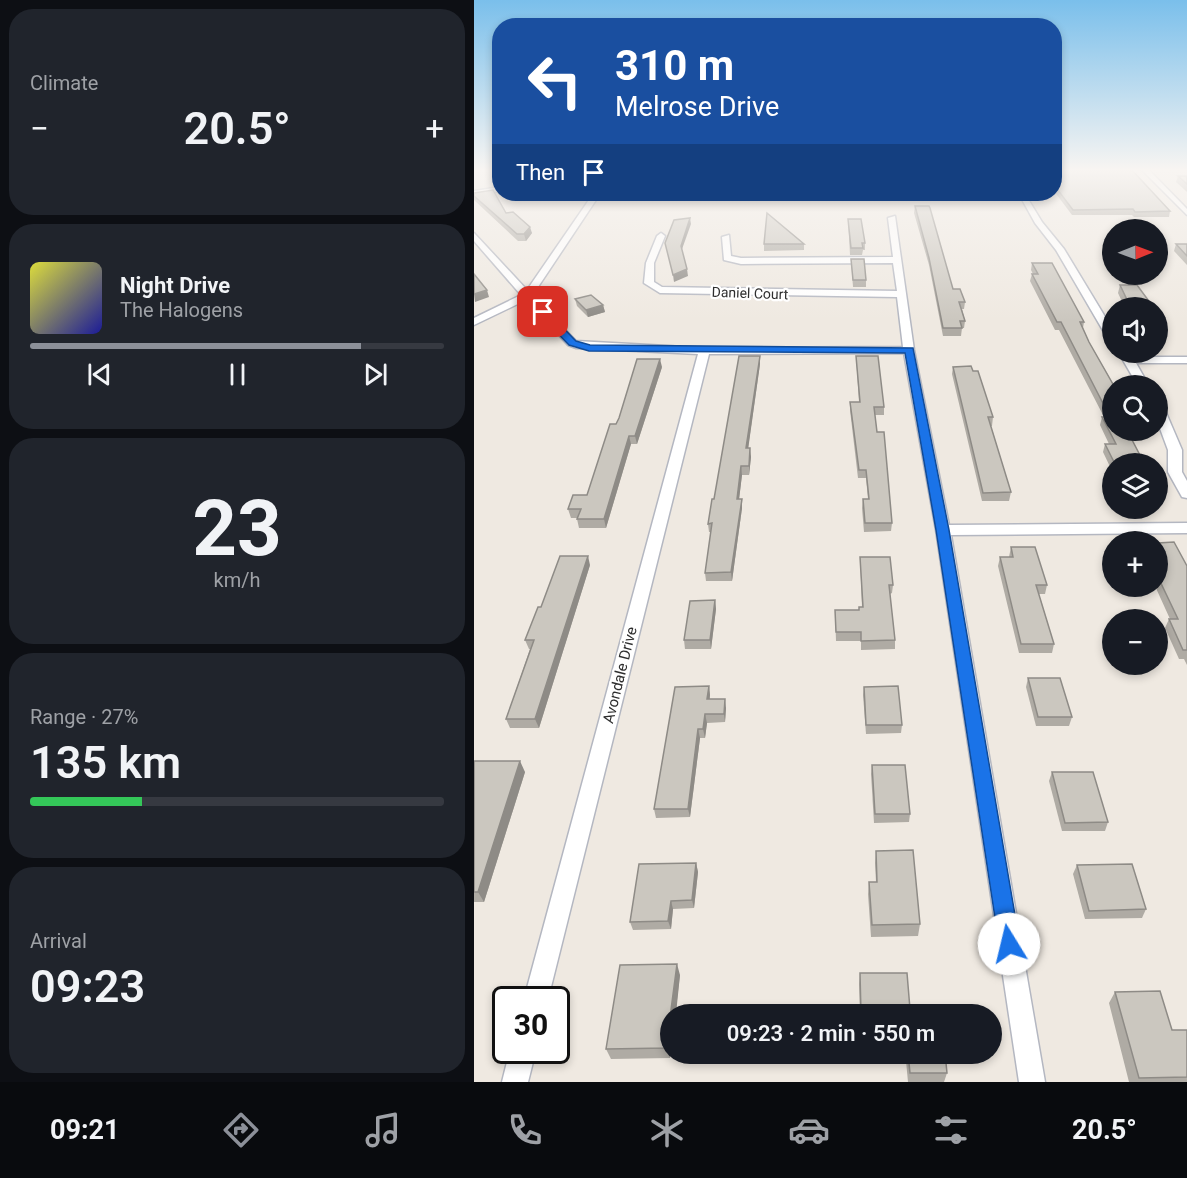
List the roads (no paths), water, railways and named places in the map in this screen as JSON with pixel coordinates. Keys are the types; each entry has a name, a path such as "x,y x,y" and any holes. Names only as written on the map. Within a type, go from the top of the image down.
{"street":[{"path":"474,322 527,296 579,219"},
{"path":"892,219 909,350 943,530 1032,1082"},
{"path":"1037,219 1060,249 1102,320"},
{"path":"474,236 572,343 580,346 704,351 909,350"},
{"name":"Daniel Court","path":"661,236 648,272 649,283 660,290 902,294"},
{"path":"726,237 727,258 741,261 898,260"},
{"name":"Avondale Drive","path":"539,986 704,351"},
{"path":"1168,359 1187,360"},
{"path":"1168,433 1187,494"},
{"path":"943,530 1187,528"},
{"path":"515,1082 520,1064"}]}
